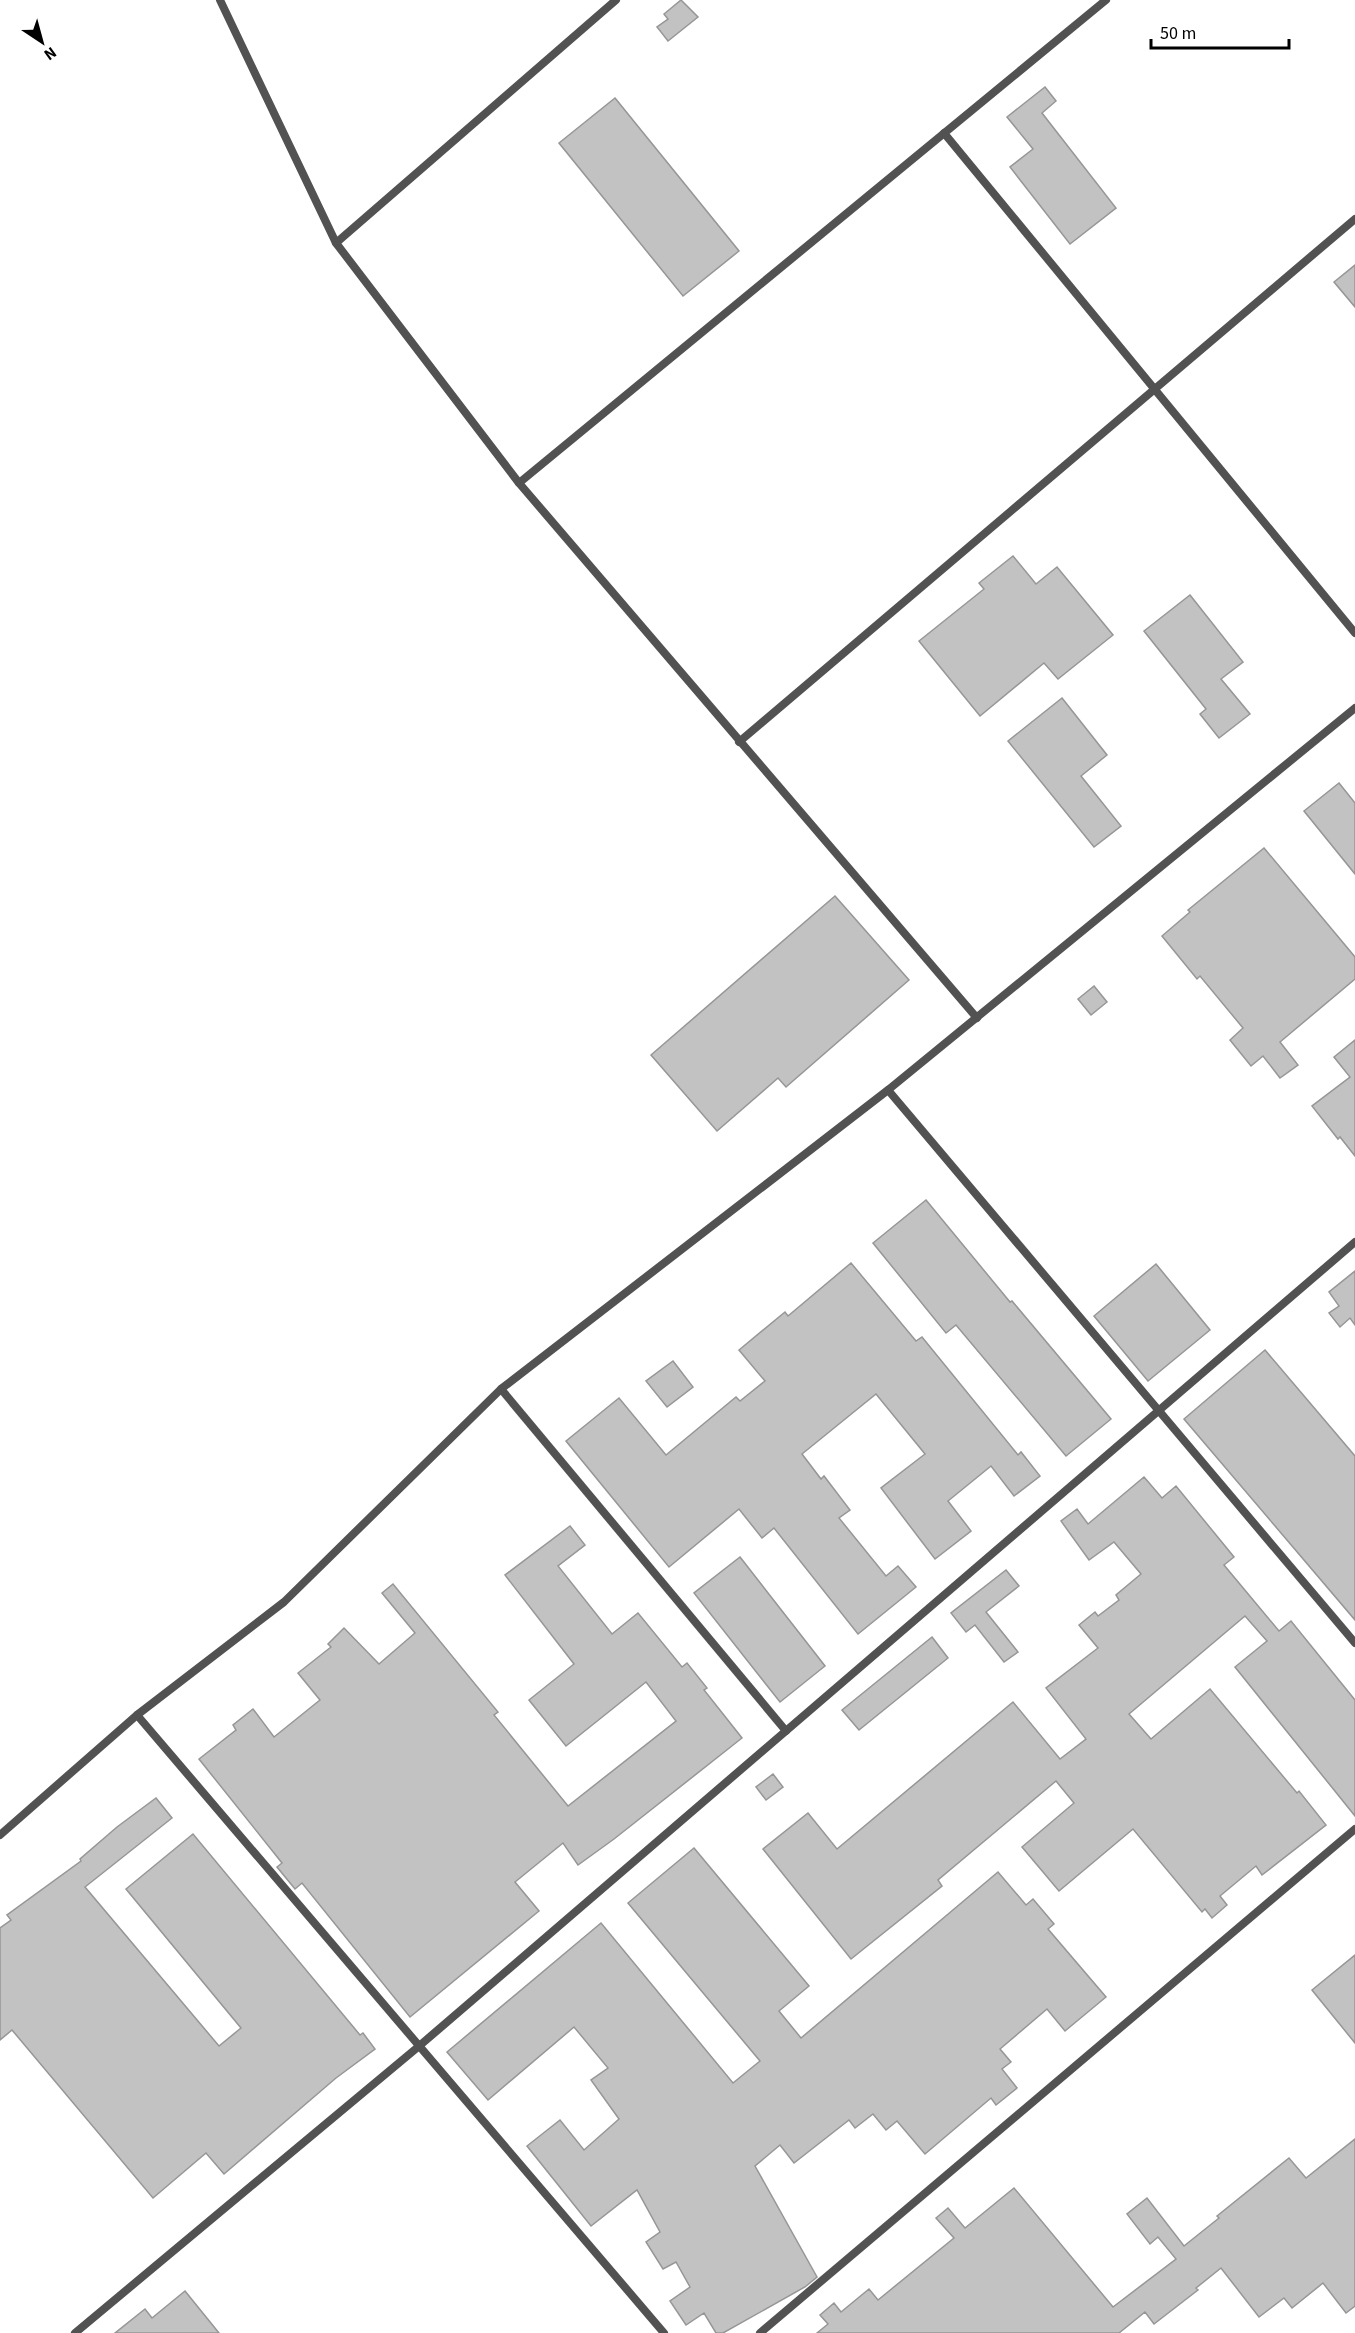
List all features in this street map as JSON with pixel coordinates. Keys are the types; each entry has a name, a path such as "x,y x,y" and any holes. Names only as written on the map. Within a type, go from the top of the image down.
{"lane":[{"path":"220,0 336,243 519,483 977,1018"},
{"path":"336,243 616,0"},
{"path":"519,483 1106,0"},
{"path":"944,133 1355,633"},
{"path":"739,742 1355,219"},
{"path":"0,1834 137,1715 284,1602 501,1389 888,1090 1355,708"},
{"path":"888,1090 1355,1643"},
{"path":"75,2333 418,2047 1355,1242"},
{"path":"501,1389 786,1731"},
{"path":"137,1715 664,2333"},
{"path":"760,2333 1355,1828"}],"building":[{"path":"681,0 698,17 668,41 657,27 668,19 664,14"},
{"path":"1045,87 1056,101 1042,113 1116,208 1070,244 1010,167 1033,149 1007,117"},
{"path":"615,98 739,251 683,296 559,143"},
{"path":"1355,265 1355,307 1334,282"},
{"path":"1013,556 1036,584 1057,567 1113,635 1058,679 1044,663 980,716 919,641 984,589 979,583"},
{"path":"1190,595 1243,662 1221,679 1250,714 1219,738 1200,714 1206,709 1144,631"},
{"path":"1062,698 1107,755 1081,776 1121,826 1094,847 1008,741"},
{"path":"1339,783 1355,803 1355,874 1304,811"},
{"path":"1264,848 1355,957 1355,979 1280,1042 1298,1065 1280,1078 1263,1056 1251,1066 1230,1040 1243,1028 1200,976 1197,979 1162,936 1190,912 1188,910"},
{"path":"835,896 909,980 786,1087 778,1078 717,1131 651,1055"},
{"path":"1094,986 1107,1002 1091,1015 1078,999"},
{"path":"1355,1040 1355,1156 1340,1137 1338,1139 1312,1106 1350,1077 1334,1057"},
{"path":"926,1200 1111,1419 1066,1456 956,1325 946,1333 873,1243"},
{"path":"851,1263 916,1341 922,1337 1018,1455 1021,1452 1040,1476 1014,1496 991,1466 948,1501 971,1531 935,1559 881,1488 925,1454 876,1394 802,1454 821,1479 824,1476 850,1510 839,1518 886,1576 898,1566 916,1587 858,1634 774,1528 762,1538 739,1509 669,1567 566,1441 619,1398 666,1455 736,1397 740,1401 765,1381 739,1350 785,1312 788,1316"},
{"path":"1156,1264 1210,1330 1148,1381 1094,1316"},
{"path":"1355,1271 1355,1325 1350,1318 1340,1327 1329,1313 1339,1306 1329,1292"},
{"path":"1265,1350 1355,1456 1355,1620 1184,1419"},
{"path":"673,1361 693,1387 667,1407 646,1381"},
{"path":"1144,1477 1162,1498 1176,1486 1234,1557 1224,1565 1279,1631 1291,1621 1355,1700 1355,1816 1235,1667 1267,1641 1245,1616 1129,1714 1151,1739 1210,1689 1326,1825 1262,1875 1256,1866 1220,1896 1227,1905 1212,1918 1205,1909 1202,1912 1133,1829 1059,1891 1022,1847 1074,1803 1056,1781 938,1880 942,1886 851,1959 763,1849 808,1813 837,1849 1013,1702 1060,1759 1086,1739 1046,1688 1098,1648 1079,1625 1095,1612 1098,1616 1119,1600 1116,1595 1141,1574 1114,1542 1089,1560 1061,1521 1077,1509 1088,1524"},
{"path":"570,1526 585,1545 558,1566 612,1634 638,1613 682,1667 687,1663 707,1688 704,1690 742,1738 578,1865 563,1843 515,1882 539,1911 410,2017 302,1883 295,1889 277,1867 282,1863 199,1759 236,1730 233,1725 253,1709 274,1737 320,1700 298,1673 331,1647 328,1644 344,1628 379,1664 415,1633 382,1593 393,1584 498,1712 494,1715 568,1806 676,1721 646,1682 566,1746 529,1700 574,1664 505,1575"},
{"path":"740,1557 825,1666 780,1702 694,1593"},
{"path":"1006,1570 1019,1586 986,1612 1018,1652 1004,1662 975,1625 966,1632 951,1613"},
{"path":"932,1637 948,1658 859,1730 842,1710"},
{"path":"773,1774 783,1787 766,1800 756,1787"},
{"path":"156,1798 172,1818 85,1887 219,2046 241,2028 126,1889 193,1834 360,2035 363,2033 375,2049 336,2078 224,2174 206,2153 153,2198 12,2030 0,2040 0,1928 11,1920 7,1915 81,1861 80,1859 117,1827"},
{"path":"694,1848 809,1986 779,2011 801,2038 998,1872 1026,1905 1033,1899 1054,1924 1048,1929 1106,1997 1065,2031 1047,2009 1000,2049 1011,2062 1002,2069 1017,2088 996,2105 991,2098 925,2154 897,2121 886,2130 873,2114 855,2128 849,2120 794,2163 780,2145 755,2166 817,2277 805,2287 723,2333 716,2333 704,2313 686,2325 670,2301 690,2287 676,2262 663,2269 646,2242 660,2232 637,2190 591,2226 527,2146 560,2120 584,2150 619,2119 591,2080 608,2068 574,2027 488,2100 447,2052 601,1923 733,2083 760,2061 628,1903"},
{"path":"1355,1955 1355,2043 1312,1990"},
{"path":"1355,2139 1355,2306 1346,2313 1323,2283 1292,2308 1284,2298 1259,2317 1221,2268 1196,2288 1198,2290 1154,2324 1145,2312 1119,2333 817,2333 828,2324 820,2315 834,2303 841,2312 869,2289 878,2300 954,2238 936,2218 948,2208 965,2228 1014,2188 1113,2307 1176,2259 1158,2237 1150,2244 1127,2214 1147,2198 1184,2246 1289,2158 1306,2178"},
{"path":"185,2291 219,2333 115,2333 145,2309 152,2318"}]}
